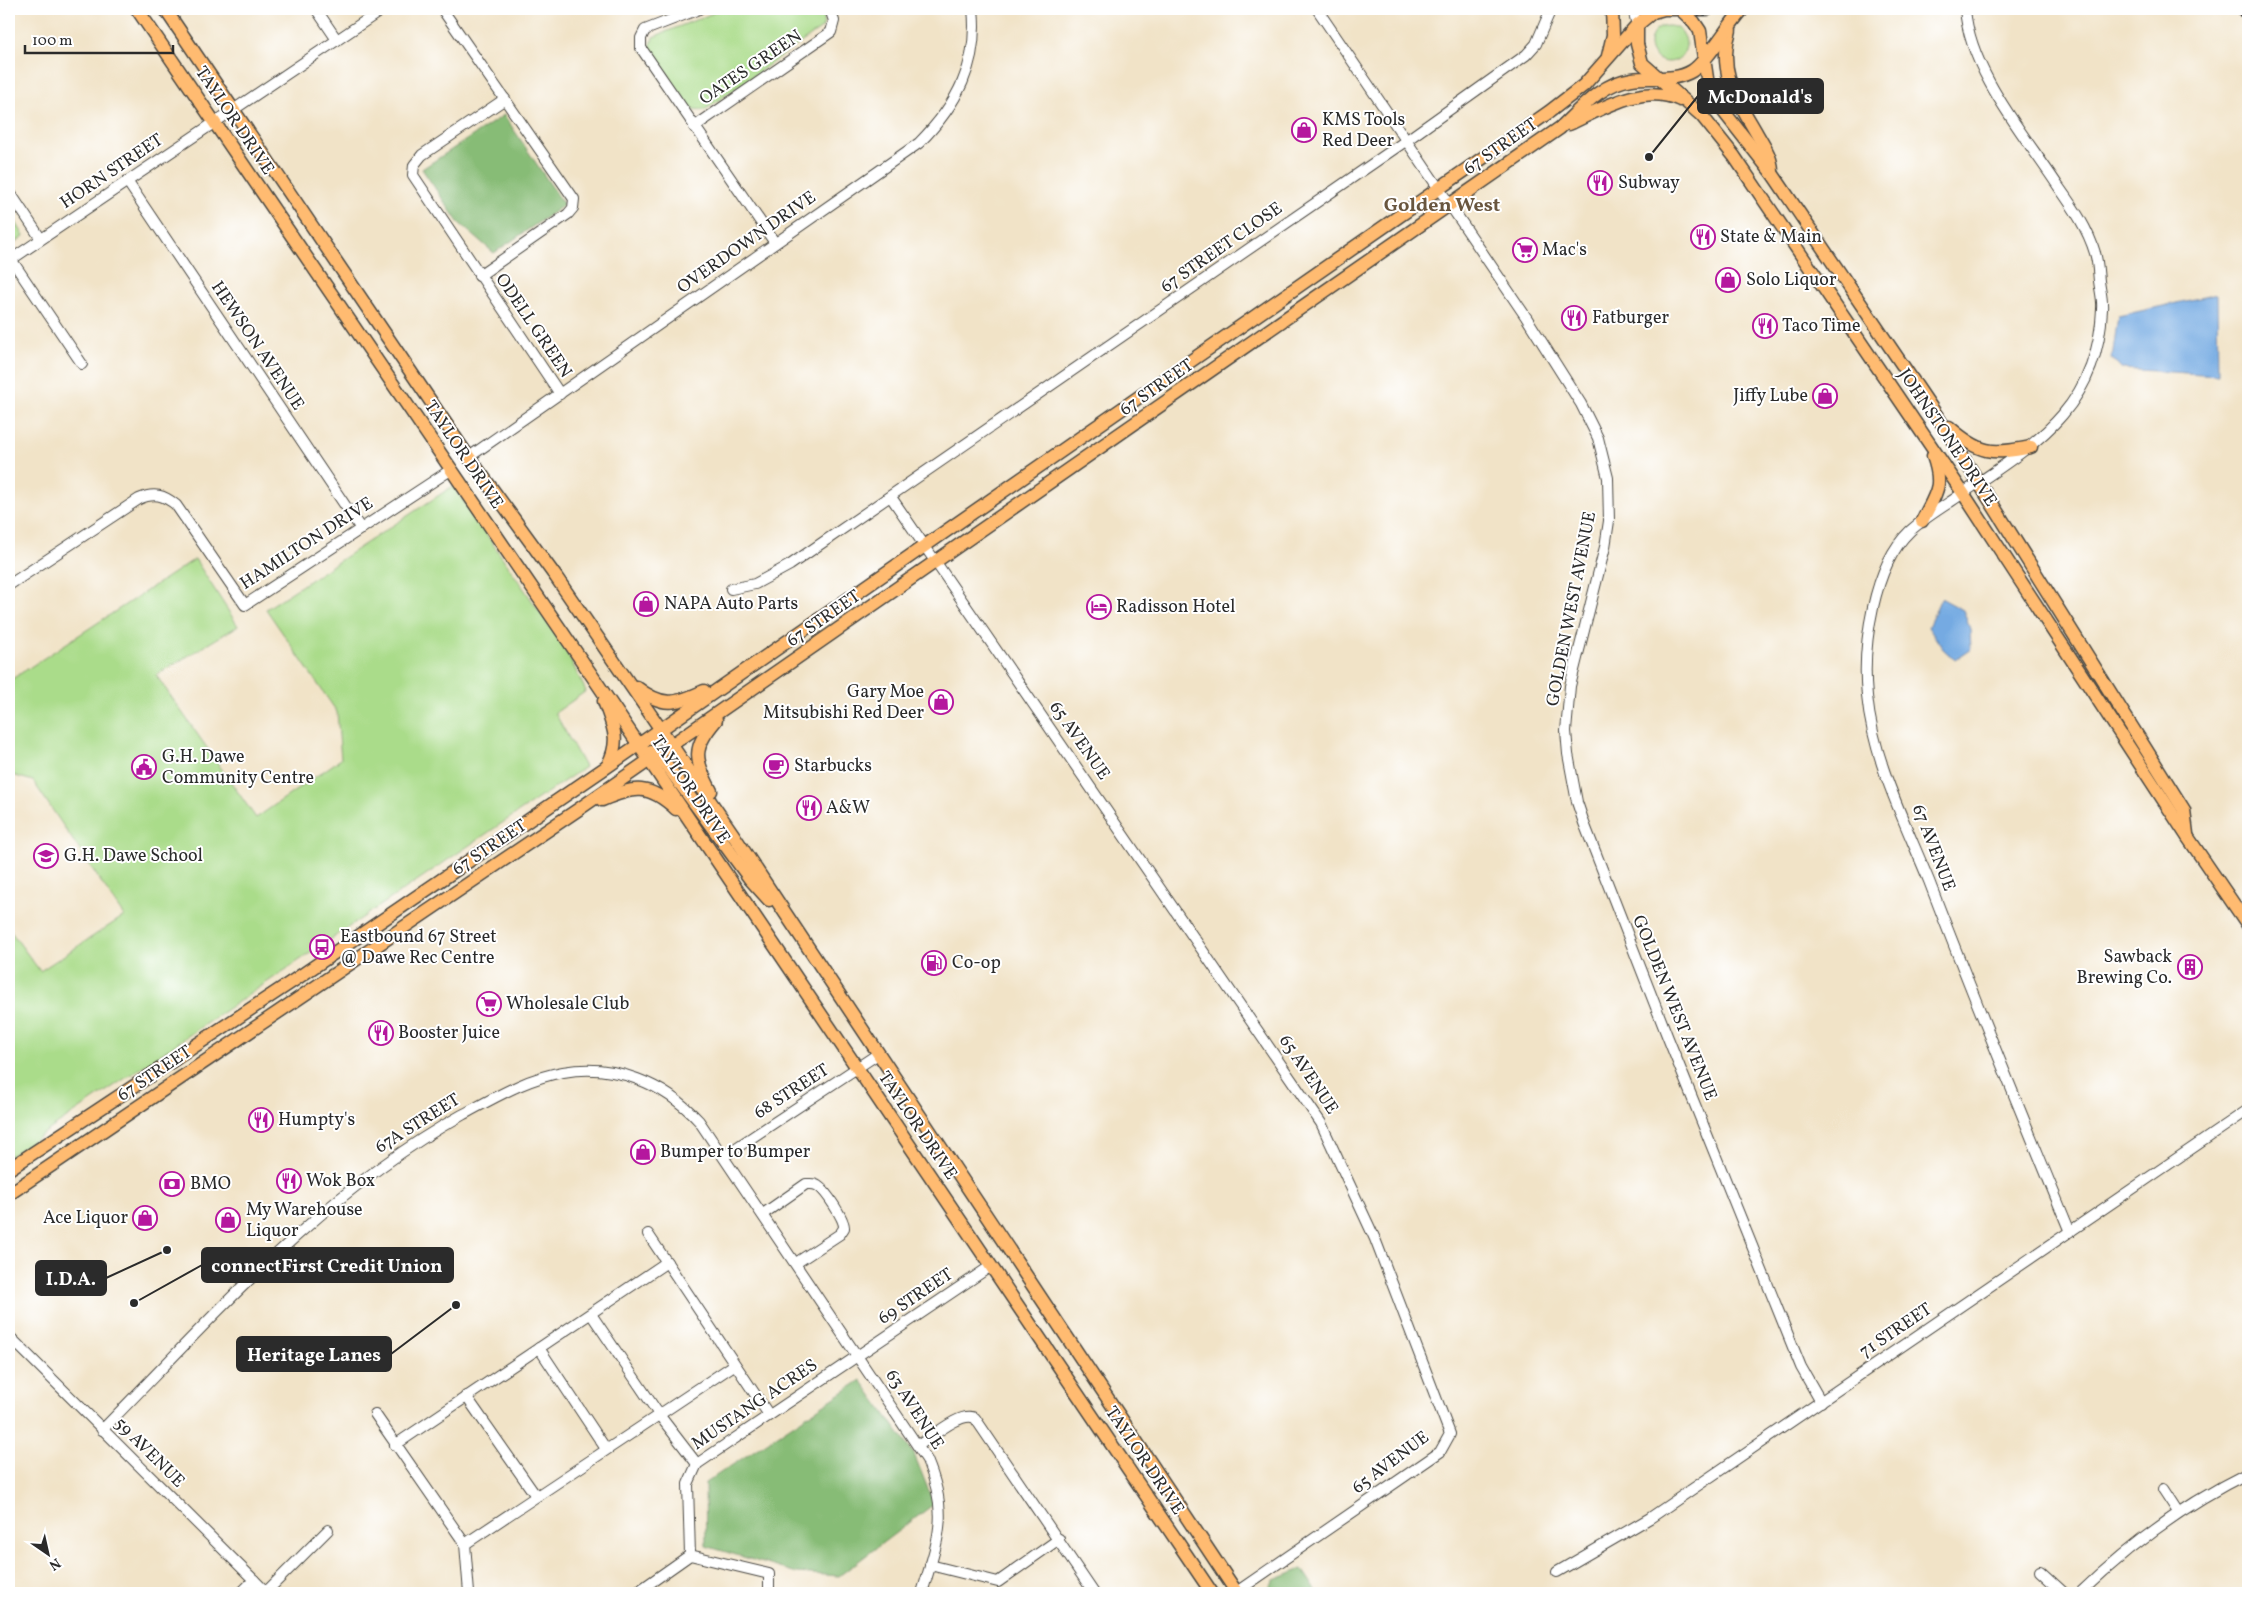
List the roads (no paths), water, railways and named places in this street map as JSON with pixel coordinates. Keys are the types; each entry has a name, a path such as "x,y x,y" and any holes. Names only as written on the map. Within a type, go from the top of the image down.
{"main road":[{"name":"TAYLOR DRIVE","path":"137,9 638,744"},
{"name":"TAYLOR DRIVE","path":"165,9 469,457 628,681 732,833 1236,1593"},
{"path":"1608,56 1613,35 1612,9"},
{"path":"1680,9 1694,22 1700,31 1705,58"},
{"path":"1708,9 1657,10 1637,25 1637,44 1642,63 1657,77 1671,78 1688,74 1705,58 1743,9"},
{"path":"1733,20 1725,46 1728,74 1744,111 1772,159 1772,173"},
{"name":"67 STREET","path":"9,1169 296,980 608,766 660,728 1439,189 1568,98 1598,71 1608,56 1637,25"},
{"name":"JOHNSTONE DRIVE","path":"1705,58 1708,85 1716,103 1772,173 1980,482 2184,810 2187,836"},
{"name":"67 STREET","path":"9,1194 579,809 936,563 1560,128 1605,88 1626,80 1657,77"},
{"name":"JOHNSTONE DRIVE","path":"1657,77 1702,116 1734,156 1963,493 2187,836 2248,925"},
{"path":"1560,128 1639,94 1672,96 1687,103"},
{"path":"1939,419 1965,441 1983,450 2002,453 2031,447"},
{"path":"1922,521 1939,487 1938,470 1928,442"},
{"path":"628,681 650,698 666,703 690,698 738,675"},
{"path":"597,683 616,740 608,766"},
{"path":"729,705 708,730 697,750 702,773 732,833"},
{"path":"638,744 653,758 665,763 750,879 789,919"},
{"name":"TAYLOR DRIVE","path":"653,758 693,826 1212,1593"},
{"path":"579,809 618,793 639,789 647,790 662,797 693,826"}],"street":[{"path":"316,9 337,40"},
{"name":"HORN STREET","path":"10,260 383,9"},
{"name":"ODELL GREEN","path":"442,9 572,194 574,203 564,218 479,276"},
{"name":"OATES GREEN","path":"699,9 649,28 642,34 640,43 646,57 775,243"},
{"name":"OATES GREEN","path":"694,127 830,32 834,21 830,9"},
{"name":"OVERDOWN DRIVE","path":"469,457 902,156 933,129 953,103 967,74 974,44 973,9"},
{"name":"GOLDEN WEST AVENUE","path":"1318,9 1450,204 1581,404 1598,438 1608,478 1610,502 1605,547 1570,686 1567,708 1568,754 1576,802 1668,1038 1801,1367 1821,1402"},
{"name":"67 STREET CLOSE","path":"731,589 755,584 771,577 892,496 1407,140 1526,55 1536,44 1551,9"},
{"path":"1633,9 1637,25"},
{"name":"67 AVENUE","path":"1964,9 1966,25 1984,75 2076,212 2096,255 2103,306 2097,349 2082,388 2063,417 2031,447 1922,521 1898,545 1884,569 1867,642 1867,697 1887,774 1966,977 2070,1232"},
{"name":"ODELL GREEN","path":"505,99 422,155 413,168 415,179 560,394"},
{"name":"HEWSON AVENUE","path":"127,182 361,529"},
{"path":"9,191 41,239"},
{"path":"10,260 82,364"},
{"name":"HAMILTON DRIVE","path":"9,585 139,499 150,495 167,498 176,505 245,606 452,469"},
{"path":"892,496 924,546"},
{"name":"65 AVENUE","path":"924,546 1322,1123 1376,1239 1450,1434 1440,1452 1236,1593"},
{"name":"68 STREET","path":"724,1156 878,1054"},
{"name":"67A STREET","path":"102,1430 285,1245 330,1205 422,1138 470,1110 522,1085 553,1074 578,1070 602,1070 633,1076 659,1088 687,1109 724,1156"},
{"name":"71 STREET","path":"1557,1572 1650,1518 2248,1110"},
{"name":"63 AVENUE","path":"724,1156 919,1445 927,1460 939,1493 940,1530 922,1593"},
{"path":"763,1214 806,1184 820,1187 834,1206 843,1220 842,1232 796,1263"},
{"path":"648,1234 769,1415"},
{"path":"396,1445 667,1262"},
{"name":"69 STREET","path":"858,1355 991,1266"},
{"path":"591,1314 660,1416 697,1464"},
{"name":"59 AVENUE","path":"9,1336 266,1593"},
{"path":"539,1348 606,1450"},
{"name":"MUSTANG ACRES","path":"690,1554 688,1484 697,1464 858,1355"},
{"path":"465,1544 734,1365"},
{"path":"466,1396 536,1496"},
{"path":"375,1414 465,1544 469,1593"},
{"path":"919,1445 966,1416 976,1418 1094,1593"},
{"path":"2080,1593 2133,1546 2178,1512 2248,1473"},
{"path":"2163,1490 2178,1512"},
{"path":"266,1593 328,1530"},
{"path":"930,1564 998,1582 1058,1539"},
{"path":"636,1593 690,1554 769,1574 769,1593"},
{"path":"2040,1571 2064,1593"},
{"path":"241,1593 254,1580"}],"water":[{"path":"2217,294 2218,375 2122,369 2112,358 2118,316"},
{"path":"1941,598 1963,610 1970,629 1971,649 1955,660 1943,649 1928,627"}],"railway":[{"path":"2238,9 2248,34"}],"place":[{"name":"KMS Tools Red Deer","path":"1304,130"},
{"name":"McDonald's","path":"1649,157"},
{"name":"Subway","path":"1600,183"},
{"name":"State & Main","path":"1703,237"},
{"name":"Mac's","path":"1525,250"},
{"name":"Solo Liquor","path":"1728,280"},
{"name":"Fatburger","path":"1574,318"},
{"name":"Taco Time","path":"1765,326"},
{"name":"Jiffy Lube","path":"1825,396"},
{"name":"NAPA Auto Parts","path":"646,604"},
{"name":"Radisson Hotel","path":"1099,607"},
{"name":"Gary Moe Mitsubishi Red Deer","path":"941,702"},
{"name":"Starbucks","path":"776,766"},
{"name":"G.H. Dawe Community Centre","path":"144,767"},
{"name":"A&W","path":"809,808"},
{"name":"G.H. Dawe School","path":"46,856"},
{"name":"Eastbound 67 Street @ Dawe Rec Centre","path":"322,947"},
{"name":"Co-op","path":"934,963"},
{"name":"Sawback Brewing Co.","path":"2190,967"},
{"name":"Wholesale Club","path":"489,1004"},
{"name":"Booster Juice","path":"381,1033"},
{"name":"Humpty's","path":"261,1120"},
{"name":"Bumper to Bumper","path":"643,1152"},
{"name":"Wok Box","path":"289,1181"},
{"name":"BMO","path":"172,1184"},
{"name":"Ace Liquor","path":"145,1218"},
{"name":"My Warehouse Liquor","path":"228,1220"},
{"name":"I.D.A.","path":"167,1250"},
{"name":"connectFirst Credit Union","path":"134,1303"},
{"name":"Heritage Lanes","path":"456,1305"}],"district":[{"name":"Golden West","path":"1442,206"}]}
